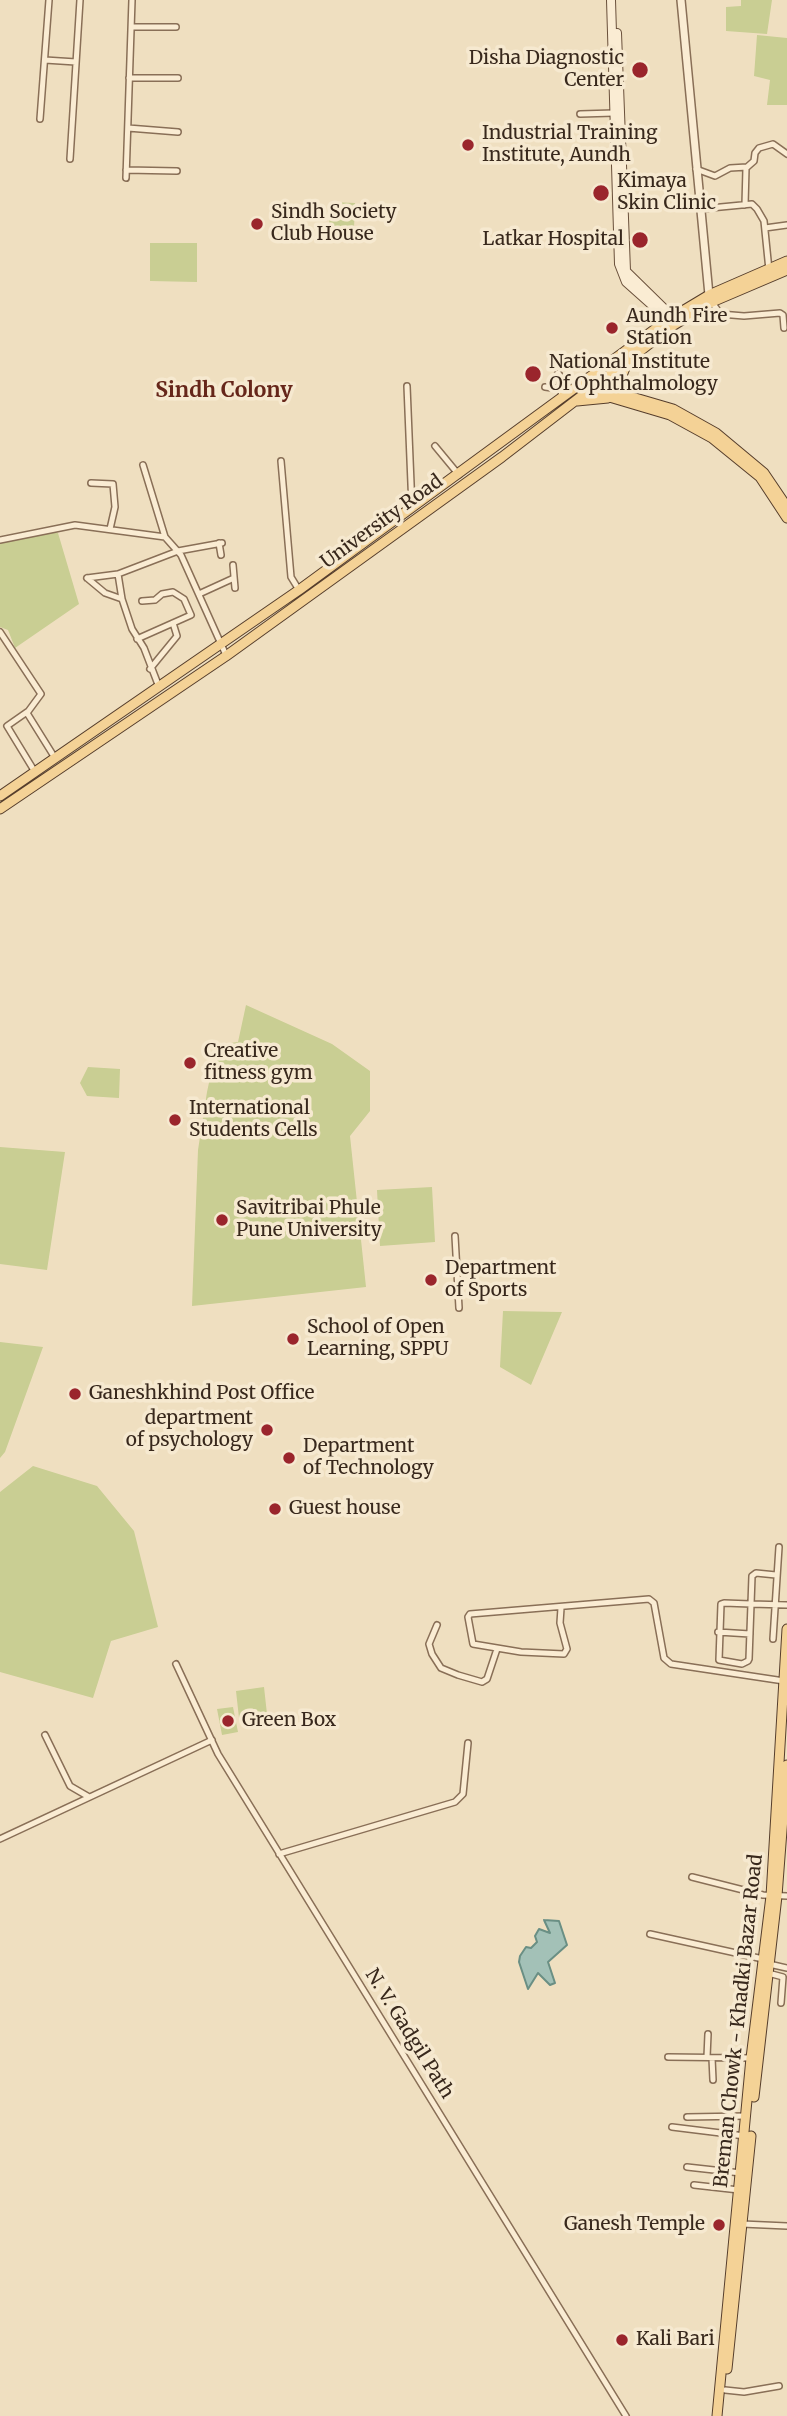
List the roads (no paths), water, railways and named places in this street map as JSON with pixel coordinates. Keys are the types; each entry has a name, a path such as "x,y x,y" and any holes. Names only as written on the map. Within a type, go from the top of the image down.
{"main road":[{"path":"611,0 621,273 626,282 673,321"},
{"path":"616,0 625,263 630,278 673,321"},
{"name":"University Road","path":"0,809 226,656 575,401 590,383 673,321 711,298 770,273 787,261"},
{"name":"University Road","path":"770,273 787,270"},
{"name":"University Road","path":"0,796 299,590 563,399 630,358 673,321"},
{"path":"627,395 621,387 621,378 630,358"},
{"path":"590,383 659,404 701,423 735,446 787,507"},
{"path":"590,383 610,397 657,410 712,438 762,475 787,518"},
{"path":"575,401 610,397"},
{"name":"Breman Chowk - Khadki Bazar Road","path":"778,1896 787,1629"},
{"name":"Breman Chowk - Khadki Bazar Road","path":"722,2416 751,2058 784,1849 787,1765"},
{"name":"Breman Chowk - Khadki Bazar Road","path":"717,2416 765,1965"}],"street":[{"path":"40,119 49,0"},
{"path":"70,159 80,0"},
{"path":"126,178 132,0"},
{"path":"681,0 711,298 720,314 744,316 779,313 783,315 784,328"},
{"path":"132,27 176,27"},
{"path":"45,60 76,62"},
{"path":"129,78 178,78"},
{"path":"580,114 614,113"},
{"path":"128,128 178,132"},
{"path":"696,169 716,176 730,168 747,167 754,161 755,153 766,145 780,146 787,154"},
{"path":"745,205 747,167"},
{"path":"126,170 177,171"},
{"path":"700,209 745,205 757,209 765,228 770,273"},
{"path":"765,228 787,225"},
{"path":"558,373 561,377 563,399"},
{"path":"408,386 412,508"},
{"path":"545,387 560,389"},
{"path":"435,446 459,475"},
{"path":"281,461 291,577 299,590"},
{"path":"143,465 164,537 178,551 226,656"},
{"path":"91,483 113,484 115,507 110,529"},
{"path":"0,540 75,525 164,537"},
{"path":"122,599 105,593 87,580 90,576 118,574 178,551 221,543 221,555"},
{"path":"233,565 235,588"},
{"path":"118,574 122,599 159,687"},
{"path":"199,594 234,578"},
{"path":"137,639 191,615 184,599 173,592 162,594 155,600 142,601"},
{"path":"150,669 177,636 173,623"},
{"path":"0,632 41,694 40,699 27,712 7,726 35,772"},
{"path":"27,712 55,758"},
{"path":"455,1236 459,1308"},
{"path":"773,1639 779,1547"},
{"path":"776,1575 753,1574 751,1604 750,1634 748,1659 742,1664 719,1660 721,1604 751,1604 787,1605"},
{"path":"561,1608 565,1653 474,1646 468,1614 650,1599 654,1603 664,1658 671,1664 786,1681"},
{"path":"437,1625 429,1644 432,1654 441,1668 457,1675 482,1682 487,1679 497,1649"},
{"path":"718,1632 750,1634"},
{"name":"N. V. Gadgil Path","path":"176,1664 212,1740 279,1854 626,2416"},
{"path":"45,1735 70,1786 89,1797"},
{"path":"0,1839 212,1740"},
{"path":"279,1854 456,1802 464,1794 468,1743"},
{"path":"692,1877 778,1896"},
{"path":"650,1934 765,1965 787,1968"},
{"path":"765,1965 783,1977 781,2003"},
{"path":"708,2034 713,2080"},
{"path":"668,2057 751,2058"},
{"path":"687,2117 747,2126"},
{"path":"672,2127 747,2126"},
{"path":"687,2167 741,2173"},
{"path":"694,2185 739,2190"},
{"path":"739,2225 787,2226"},
{"path":"725,2390 744,2392 779,2386"}],"water":[{"path":"544,1920 559,1921 567,1945 548,1962 555,1983 550,1985 538,1973 528,1989 519,1962 520,1956 526,1947 531,1948 537,1942 535,1936 539,1929 550,1933"}],"place":[{"name":"Disha Diagnostic Center","path":"640,70"},
{"name":"Industrial Training Institute, Aundh","path":"468,145"},
{"name":"Kimaya Skin Clinic","path":"601,193"},
{"name":"Sindh Society Club House","path":"257,224"},
{"name":"Latkar Hospital","path":"640,240"},
{"name":"Aundh Fire Station","path":"612,328"},
{"name":"National Institute Of Ophthalmology","path":"533,374"},
{"name":"Creative fitness gym","path":"190,1063"},
{"name":"International Students Cells","path":"175,1120"},
{"name":"Savitribai Phule Pune University","path":"222,1220"},
{"name":"Department of Sports","path":"431,1280"},
{"name":"School of Open Learning, SPPU","path":"293,1339"},
{"name":"Ganeshkhind Post Office","path":"75,1394"},
{"name":"department of psychology","path":"267,1430"},
{"name":"Department of Technology","path":"289,1458"},
{"name":"Guest house","path":"275,1509"},
{"name":"Green Box","path":"228,1721"},
{"name":"Ganesh Temple","path":"719,2225"},
{"name":"Kali Bari","path":"622,2340"}],"district":[{"name":"Sindh Colony","path":"224,391"}]}
